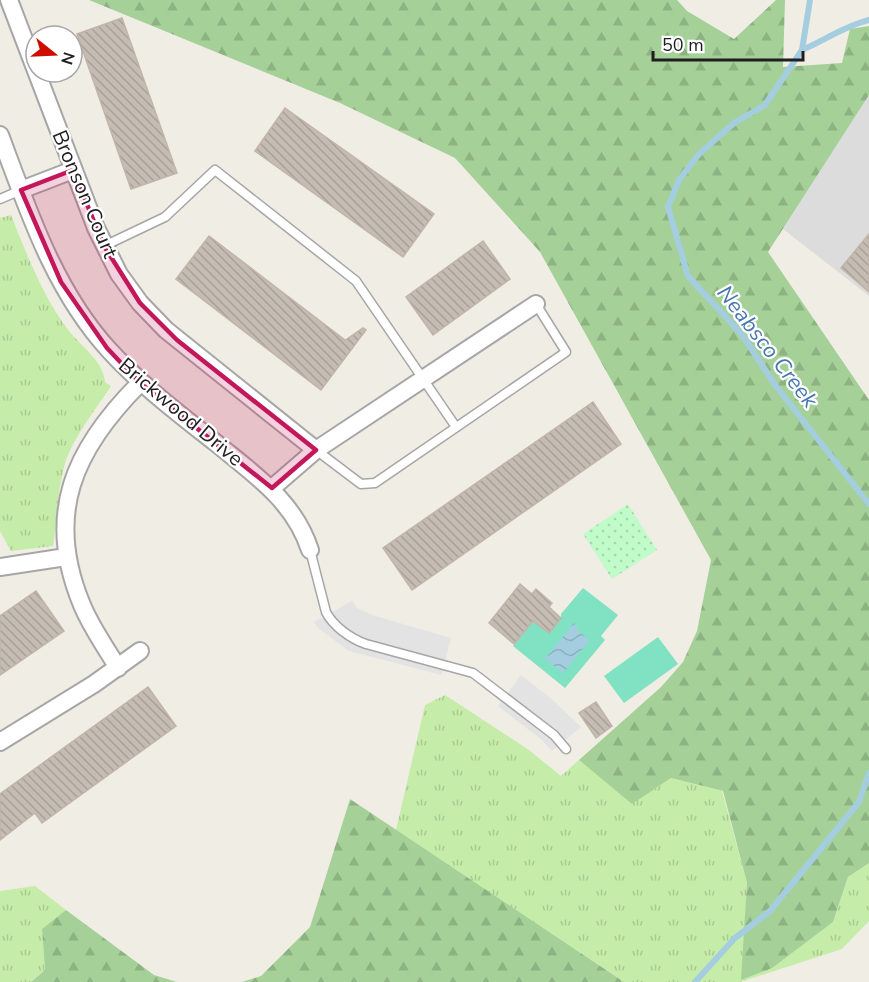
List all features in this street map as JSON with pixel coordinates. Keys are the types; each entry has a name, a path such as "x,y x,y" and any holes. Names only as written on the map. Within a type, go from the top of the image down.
{"street":[{"name":"Bronson Court","path":"9,0 104,246 140,303 166,330 315,450"},
{"name":"Brickwood Drive","path":"0,135 61,282 107,348 140,383 272,488 303,528 310,550"},
{"path":"21,190 73,170"},
{"path":"272,488 315,450 536,304"},
{"path":"118,668 82,606 66,557 66,508 82,459 98,431 140,383"},
{"path":"0,567 66,557"},
{"path":"0,742 118,668 140,651"}],"lane":[{"path":"104,246 165,217 216,170 356,281 456,427"},
{"path":"0,199 21,190"},
{"path":"315,450 354,480 368,485 456,427 566,352 536,304"},
{"path":"310,550 325,608 335,624 359,642 473,674 554,735 566,749"}],"highlighted area":[{"path":"73,170 104,246 140,303 177,340 316,450 272,488 140,383 107,348 61,282 21,190"}],"shaded area":[{"path":"869,95 869,296 783,229"},
{"path":"352,601 357,608 372,615 451,638 441,675 349,651 318,628 314,622"},
{"path":"521,675 554,701 581,727 552,751 542,740 498,706"}],"green space":[{"path":"89,0 677,0 687,11 734,39 776,0 785,0 783,67 842,63 850,29 869,26 869,95 768,252 869,400 869,863 848,877 833,922 772,968 741,980 747,883 723,791 671,778 632,804 579,760 661,687 683,662 697,631 711,560 540,252 455,158 340,103"},
{"path":"11,215 36,275 52,305 69,331 96,361 104,375 105,382 111,386 78,435 64,467 53,546 11,551 0,531 0,218"},
{"path":"628,504 657,550 612,579 583,534"},
{"path":"583,588 618,615 601,636 605,640 565,688 513,646 533,621 549,633 561,618 561,614"},
{"path":"658,637 678,664 624,703 604,676"},
{"path":"445,695 529,750 561,776 579,760 632,803 671,778 722,791 747,883 742,979 833,922 848,877 869,863 869,921 842,949 740,982 624,982 396,830 425,705"},
{"path":"350,799 624,982 242,982 261,976 310,927"},
{"path":"35,886 66,910 42,930 45,970 31,982 0,982 0,891"},
{"path":"66,910 154,975 177,982 31,982 45,970 42,929"}],"water":[{"path":"574,623 578,626 576,629 590,640 563,673 545,659"}],"building":[{"path":"122,18 177,173 131,189 84,54 84,32"},
{"path":"285,108 434,214 403,257 255,151"},
{"path":"869,234 869,292 841,268"},
{"path":"209,236 344,341 363,328 366,330 321,390 176,279"},
{"path":"483,241 510,279 433,335 406,297"},
{"path":"593,402 621,444 412,590 383,548"},
{"path":"520,584 532,594 536,589 552,603 549,607 561,618 549,633 533,621 514,644 489,623"},
{"path":"36,591 64,631 0,675 0,616"},
{"path":"148,687 176,726 42,823 35,813 0,840 0,794"},
{"path":"596,702 612,726 596,738 579,713"}],"waterway":[{"name":"Neabsco Creek","path":"810,0 802,50 765,105 734,123 699,154 679,180 668,207 688,276 743,336 775,385 869,504"},
{"path":"802,50 843,29 869,20"},
{"name":"Neabsco Creek","path":"695,982 735,938 770,911 859,802 869,773"}]}
